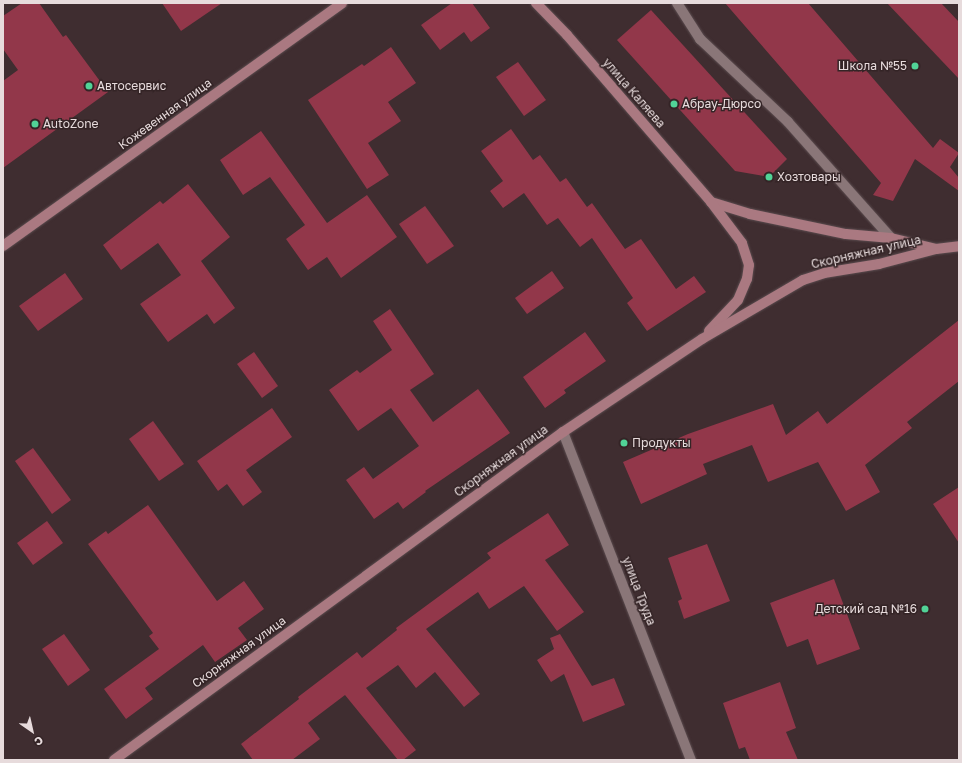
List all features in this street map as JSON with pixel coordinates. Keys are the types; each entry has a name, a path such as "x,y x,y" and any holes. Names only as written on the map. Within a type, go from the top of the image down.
{"main road":[{"name":"Кожевенная улица","path":"3,246 342,3"},
{"name":"улица Каляева","path":"536,3 567,35 710,202 742,243 749,265 747,279 738,300 702,339"},
{"path":"710,202 750,214 846,234 892,238 936,249 959,246"},
{"name":"Скорняжная улица","path":"114,760 563,432 702,339 803,280 824,273 879,264 936,249"}],"street":[{"path":"677,3 700,38 788,122 892,238"},
{"name":"улица Труда","path":"563,432 691,760"}],"building":[{"path":"22,3 39,3 63,37 66,35 108,92 3,168 3,81 18,70 3,49 3,16"},
{"path":"162,3 222,3 181,31"},
{"path":"452,3 472,3 490,28 471,42 464,32 440,50 421,25"},
{"path":"725,3 808,3 933,148 940,139 959,153 950,167 959,178 959,191 915,159 893,201 873,195 881,183"},
{"path":"887,3 941,3 959,22 959,79"},
{"path":"651,10 787,159 769,177 735,171 617,40"},
{"path":"391,47 416,83 388,102 401,121 368,143 389,175 367,189 308,100 362,64 364,66"},
{"path":"518,62 546,100 524,116 496,77"},
{"path":"511,129 533,160 540,155 560,182 566,178 587,207 592,203 625,249 641,239 676,289 694,276 706,292 647,331 627,303 633,298 592,238 580,247 558,218 547,225 524,193 503,208 490,191 503,181 481,151"},
{"path":"261,131 327,223 367,195 397,237 341,278 327,257 308,270 286,239 305,225 270,177 243,195 220,160"},
{"path":"188,184 230,237 201,261 235,308 214,324 207,314 168,342 140,304 181,275 158,243 121,270 103,245 160,201 163,204"},
{"path":"425,206 454,246 427,264 399,224"},
{"path":"552,271 564,288 527,314 515,298"},
{"path":"65,273 83,299 38,331 19,306"},
{"path":"390,309 434,374 410,390 433,422 478,389 510,433 425,491 426,492 403,509 398,502 374,519 346,480 364,467 373,479 419,446 391,408 358,431 329,390 357,370 360,373 392,350 373,321"},
{"path":"959,320 959,381 907,422 912,428 865,465 880,492 846,511 818,462 768,482 752,445 703,464 707,474 641,504 623,462 688,434 773,404 786,435 818,411 827,424"},
{"path":"585,332 606,361 564,390 566,393 545,408 523,377"},
{"path":"254,352 278,386 262,398 237,364"},
{"path":"272,408 292,437 246,470 262,492 243,506 227,484 218,491 197,461"},
{"path":"153,421 184,464 159,481 129,439"},
{"path":"33,448 71,500 52,514 15,461"},
{"path":"959,487 959,543 933,504"},
{"path":"148,505 217,601 244,581 264,609 238,628 247,640 215,662 203,645 145,688 153,699 126,719 104,689 159,649 149,636 153,633 88,544 106,531 108,534"},
{"path":"548,513 569,545 545,560 584,612 557,631 524,586 489,609 478,592 426,629 480,694 464,707 435,672 416,688 398,665 366,688 416,750 403,760 398,760 345,695 308,723 320,739 292,760 253,760 241,744 299,699 298,697 357,652 362,658 397,630 396,628 491,558 487,553"},
{"path":"47,521 63,543 33,565 17,543"},
{"path":"707,544 730,601 684,619 678,601 682,599 668,558"},
{"path":"834,579 860,649 817,665 808,639 787,647 770,603"},
{"path":"64,634 90,670 68,686 42,649"},
{"path":"560,634 592,686 614,678 625,705 583,722 564,674 551,682 537,660 554,649 550,638"},
{"path":"780,682 796,728 786,732 798,760 750,760 745,747 739,749 723,703"}],"place":[{"name":"Школа №55","path":"915,66"},
{"name":"Автосервис","path":"89,86"},
{"name":"Абрау-Дюрсо","path":"674,104"},
{"name":"AutoZone","path":"35,124"},
{"name":"Хозтовары","path":"769,177"},
{"name":"Продукты","path":"624,443"},
{"name":"Детский сад №16","path":"925,609"}]}
